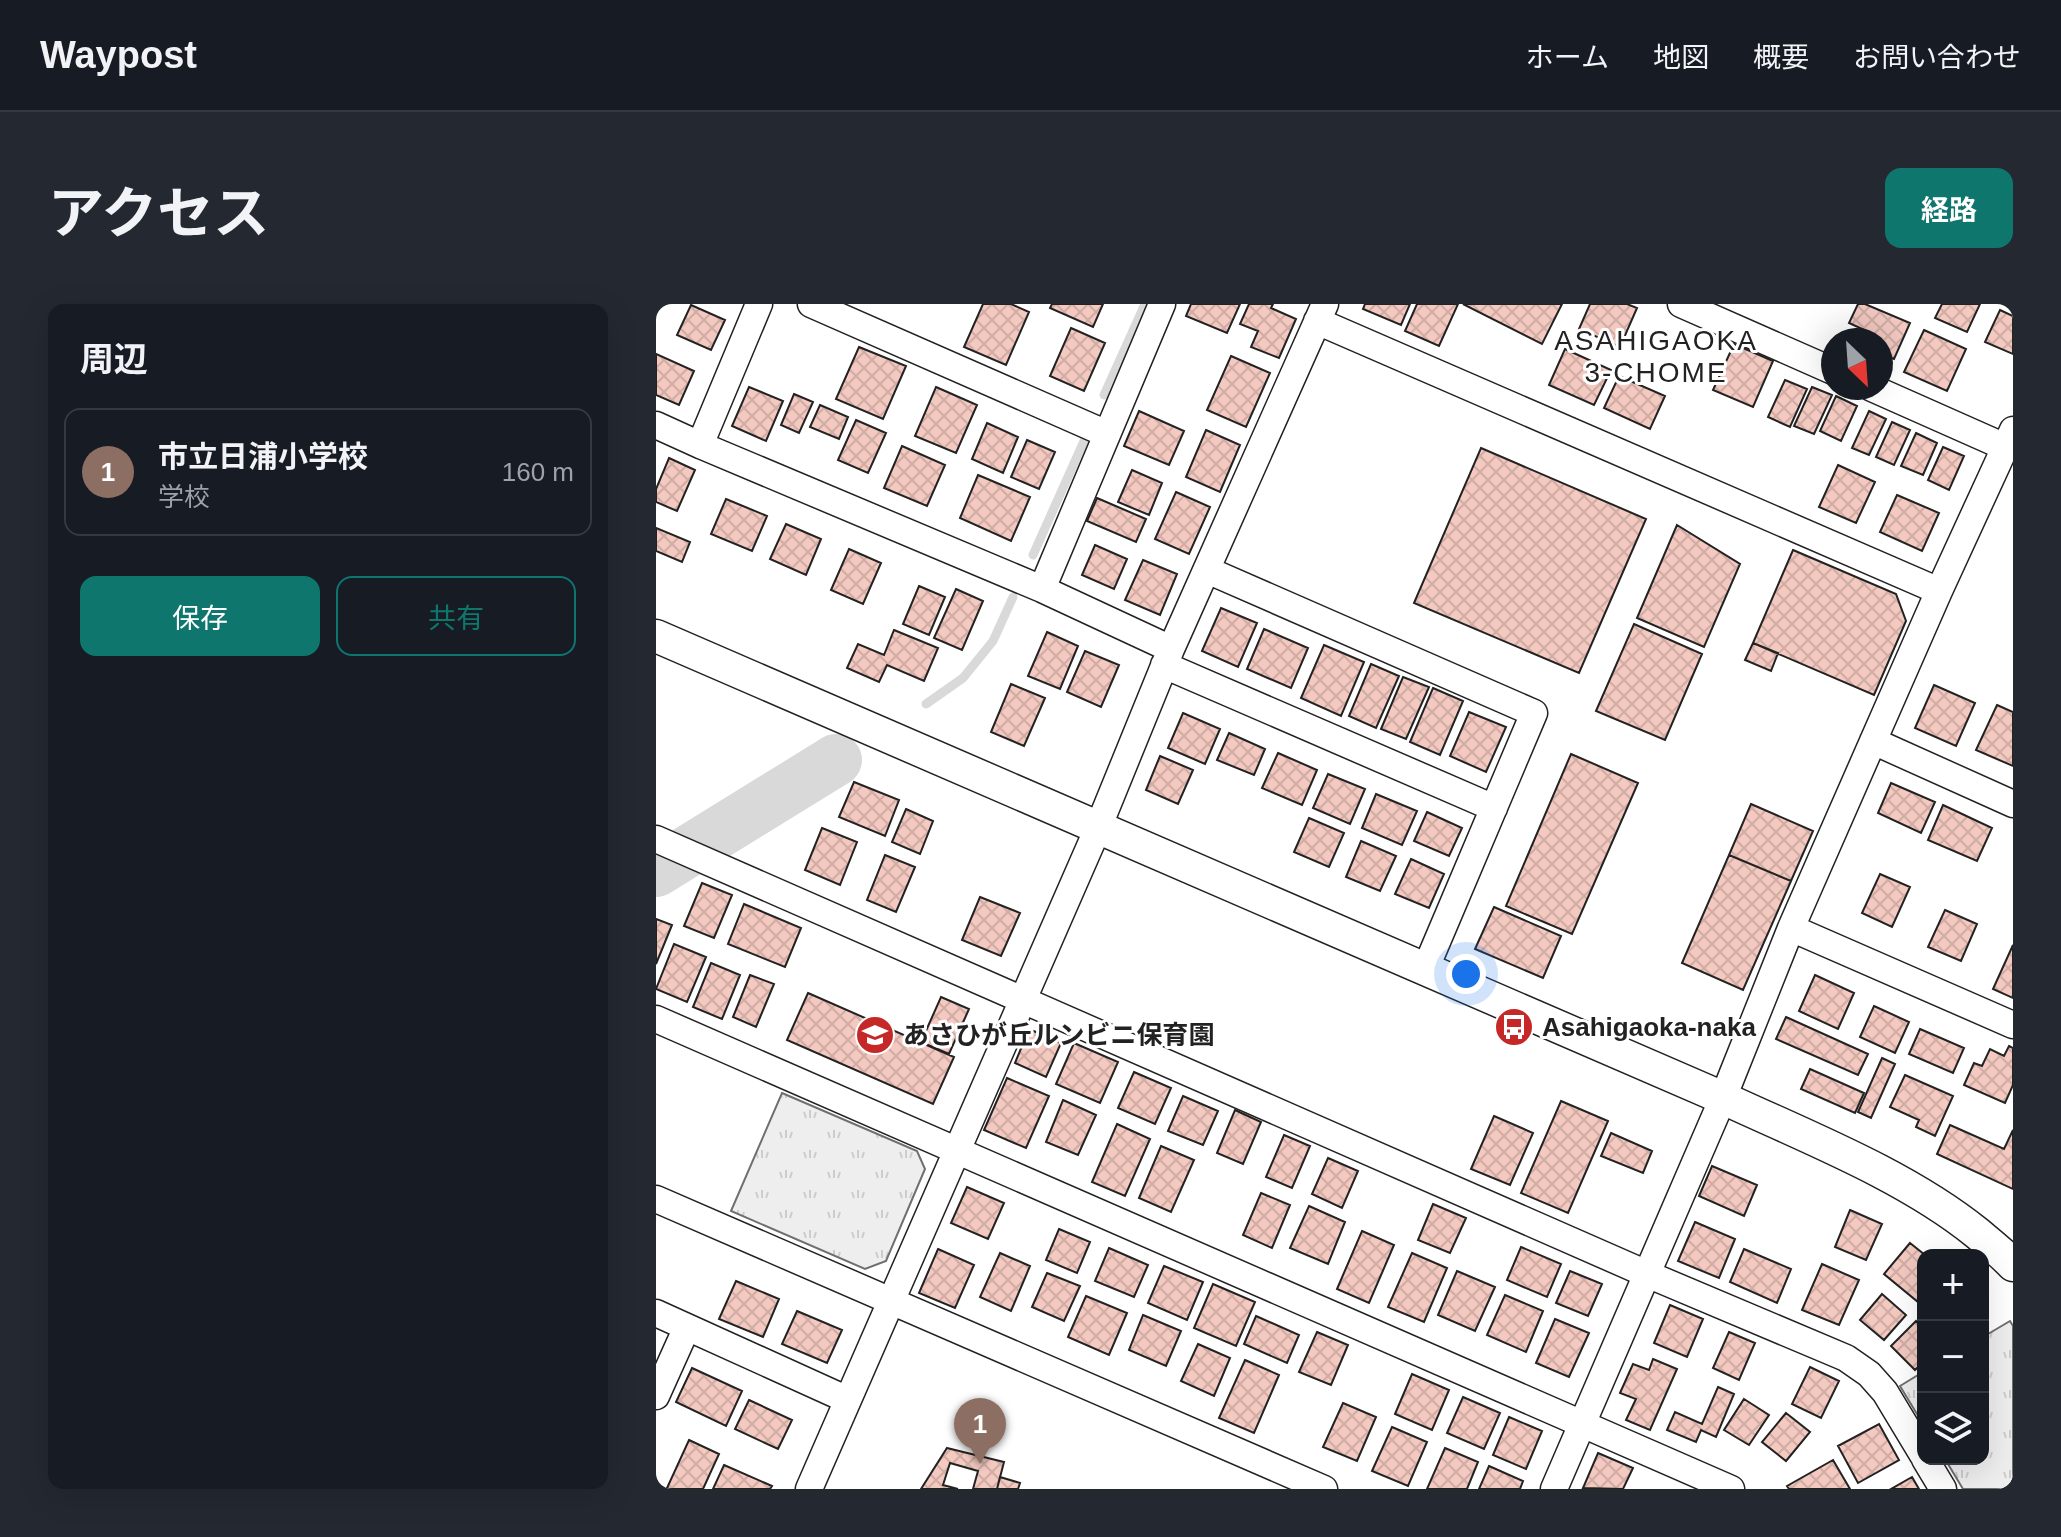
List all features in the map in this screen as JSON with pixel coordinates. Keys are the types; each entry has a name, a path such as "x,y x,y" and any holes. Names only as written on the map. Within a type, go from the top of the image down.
{"street":[{"path":"700,445 759,304"},
{"path":"811,304 1107,434"},
{"path":"1042,589 1162,304"},
{"path":"1681,304 1821,366"},
{"path":"809,1489 1098,828 1168,657 1321,313 1939,591"},
{"path":"1554,1489 1723,1098 1791,928 2009,439 1893,396"},
{"path":"656,425 1042,589 1168,657 1494,808"},
{"path":"1207,570 1534,713 1425,970"},
{"path":"656,636 1723,1098 1885,1174 1951,1212 2010,1254"},
{"path":"1873,741 2013,804"},
{"path":"677,848 1647,1274 1846,1358 1869,1374 1885,1392 1917,1445"},
{"path":"1791,928 2013,1025"},
{"path":"656,1019 1731,1489"},
{"path":"656,1199 1324,1489"},
{"path":"656,1313 848,1400"},
{"path":"656,1396 687,1327"},
{"path":"1929,1465 1943,1489"}],"green space":[{"path":"782,1093 917,1151 925,1169 886,1261 865,1269 731,1211"},
{"path":"2010,1321 2013,1326 2013,1489 1963,1489 1949,1465 1989,1465 1989,1333"},
{"path":"1917,1376 1917,1414 1900,1386"}],"building":[{"path":"983,304 1011,304 1029,312 1006,365 964,347"},
{"path":"1052,304 1103,304 1093,327 1050,308"},
{"path":"1191,304 1240,304 1227,333 1186,316"},
{"path":"1249,304 1273,304 1271,308 1296,319 1279,358 1251,347 1258,331 1240,324"},
{"path":"1365,304 1410,304 1401,325 1363,309"},
{"path":"1417,304 1458,304 1439,346 1405,331"},
{"path":"1463,304 1562,304 1542,344"},
{"path":"1590,304 1627,304 1637,308 1620,347 1579,329"},
{"path":"1858,304 1865,304 1910,323 1894,359 1893,328 1860,328 1849,323"},
{"path":"1942,304 1980,304 1967,332 1935,318"},
{"path":"691,305 725,320 711,350 677,335"},
{"path":"2000,310 2013,316 2013,354 1985,342"},
{"path":"1071,328 1105,343 1084,391 1050,376"},
{"path":"1924,330 1966,349 1947,391 1904,372"},
{"path":"1734,344 1773,361 1753,407 1713,390"},
{"path":"859,347 906,366 883,419 836,399"},
{"path":"1565,349 1611,370 1594,405 1549,385"},
{"path":"656,354 694,371 679,405 656,395"},
{"path":"1231,356 1270,373 1246,427 1207,410"},
{"path":"1619,376 1665,396 1650,429 1604,408"},
{"path":"1785,380 1807,389 1790,427 1768,417"},
{"path":"749,387 783,401 766,441 732,426"},
{"path":"936,387 977,405 956,453 915,436"},
{"path":"1812,387 1821,391 1821,400 1830,400 1814,434 1794,426"},
{"path":"794,394 813,402 799,433 781,425"},
{"path":"1834,400 1844,400 1857,406 1841,441 1820,431"},
{"path":"820,405 848,417 839,439 810,427"},
{"path":"1139,411 1184,431 1169,465 1124,446"},
{"path":"1869,411 1886,419 1869,455 1852,448"},
{"path":"856,420 886,433 868,473 838,460"},
{"path":"1892,422 1910,430 1894,465 1876,457"},
{"path":"987,423 1018,437 1003,473 972,459"},
{"path":"1206,430 1240,445 1220,492 1186,477"},
{"path":"1916,433 1937,443 1923,475 1901,466"},
{"path":"1027,440 1055,452 1039,489 1011,477"},
{"path":"902,446 945,465 927,506 884,488"},
{"path":"1943,447 1964,456 1949,490 1928,480"},
{"path":"1481,448 1646,519 1579,673 1414,603"},
{"path":"669,458 695,470 677,511 656,502 656,489"},
{"path":"1838,465 1875,482 1856,523 1819,507"},
{"path":"1132,470 1162,483 1149,515 1118,502"},
{"path":"978,475 1030,497 1011,541 960,518"},
{"path":"1176,492 1210,507 1189,554 1155,539"},
{"path":"1897,495 1939,513 1922,551 1880,532"},
{"path":"1097,498 1146,519 1136,542 1087,521"},
{"path":"726,499 767,516 752,551 711,534"},
{"path":"786,524 821,539 806,575 770,559"},
{"path":"1677,525 1740,564 1704,647 1637,618"},
{"path":"656,528 690,542 682,562 656,551"},
{"path":"1095,545 1127,559 1114,589 1082,575"},
{"path":"849,549 881,563 863,604 831,590"},
{"path":"1793,550 1896,594 1906,621 1874,695 1753,643"},
{"path":"1143,560 1177,574 1160,615 1125,600"},
{"path":"919,586 945,597 929,635 903,624"},
{"path":"956,589 983,601 962,650 934,638"},
{"path":"1221,608 1257,623 1238,667 1202,651"},
{"path":"1634,624 1702,654 1665,740 1596,711"},
{"path":"1264,629 1308,648 1291,688 1247,669"},
{"path":"894,630 938,648 924,681 887,665 879,682 847,668 858,644 884,655"},
{"path":"1047,632 1078,646 1060,689 1028,676"},
{"path":"1753,643 1778,653 1771,671 1745,660"},
{"path":"1324,645 1364,662 1341,716 1301,698"},
{"path":"1085,651 1119,665 1101,707 1067,692"},
{"path":"1371,664 1399,676 1376,728 1349,716"},
{"path":"1403,677 1429,687 1406,739 1381,729"},
{"path":"1011,684 1045,698 1024,746 991,732"},
{"path":"1934,685 1975,703 1956,746 1915,728"},
{"path":"1433,688 1463,701 1440,755 1410,742"},
{"path":"1997,705 2013,712 2013,766 1976,750"},
{"path":"1469,712 1506,727 1486,772 1450,756"},
{"path":"1183,713 1220,729 1205,764 1168,748"},
{"path":"1229,733 1265,749 1254,775 1217,760"},
{"path":"1278,753 1317,770 1302,805 1262,788"},
{"path":"1571,754 1638,783 1572,934 1506,906"},
{"path":"1160,756 1193,770 1178,804 1146,790"},
{"path":"1328,774 1365,789 1350,824 1313,808"},
{"path":"854,782 899,800 885,836 839,817"},
{"path":"1891,783 1935,802 1921,833 1878,813"},
{"path":"1376,794 1417,811 1402,845 1362,828"},
{"path":"1751,804 1813,831 1791,881 1729,855"},
{"path":"1943,805 1992,828 1977,861 1928,840"},
{"path":"906,809 933,821 920,854 892,842"},
{"path":"1427,812 1462,828 1449,856 1414,841"},
{"path":"1309,818 1344,833 1329,867 1294,852"},
{"path":"822,828 857,842 840,885 805,870"},
{"path":"1361,841 1396,856 1380,891 1346,877"},
{"path":"885,855 915,867 896,912 867,900"},
{"path":"1729,855 1791,881 1743,990 1682,963"},
{"path":"1411,859 1444,874 1429,908 1395,894"},
{"path":"1880,874 1910,887 1892,927 1862,913"},
{"path":"702,883 732,895 714,938 684,926"},
{"path":"980,897 1020,913 1001,956 962,940"},
{"path":"744,904 801,928 785,967 728,944"},
{"path":"1494,907 1561,936 1543,978 1475,949"},
{"path":"1945,910 1977,924 1961,961 1928,947"},
{"path":"656,919 672,925 656,964"},
{"path":"674,944 706,957 687,1002 656,989"},
{"path":"2013,945 2013,998 1993,989"},
{"path":"711,963 740,975 722,1019 693,1007"},
{"path":"750,975 774,984 756,1027 733,1017"},
{"path":"1815,975 1854,993 1838,1029 1799,1011"},
{"path":"808,993 954,1057 933,1104 787,1040"},
{"path":"941,997 969,1009 949,1054 921,1042"},
{"path":"1874,1006 1909,1022 1895,1053 1860,1037"},
{"path":"1786,1017 1868,1054 1858,1075 1776,1039"},
{"path":"1029,1029 1061,1043 1046,1077 1015,1063"},
{"path":"1920,1029 1964,1048 1953,1073 1909,1054"},
{"path":"1074,1043 1118,1062 1100,1103 1056,1084"},
{"path":"2009,1046 2013,1048 2013,1085 2005,1103 1964,1085 1974,1063 1982,1066 1990,1049 2004,1056"},
{"path":"1882,1058 1895,1064 1871,1118 1858,1112"},
{"path":"1810,1069 1864,1093 1855,1113 1801,1089"},
{"path":"1134,1072 1171,1088 1155,1124 1118,1108"},
{"path":"1905,1075 1953,1096 1935,1136 1916,1127 1919,1120 1890,1107"},
{"path":"1007,1078 1049,1096 1026,1148 984,1130"},
{"path":"1183,1096 1218,1111 1203,1145 1168,1131"},
{"path":"1063,1100 1096,1115 1078,1155 1046,1142"},
{"path":"1561,1101 1608,1121 1568,1213 1521,1193"},
{"path":"1235,1110 1261,1122 1243,1164 1217,1153"},
{"path":"1494,1116 1533,1133 1510,1185 1471,1169"},
{"path":"1117,1124 1150,1139 1125,1196 1092,1182"},
{"path":"1950,1125 2004,1149 2013,1130 2013,1189 1937,1154"},
{"path":"1611,1133 1652,1151 1643,1173 1601,1156"},
{"path":"1284,1135 1310,1146 1292,1188 1266,1177"},
{"path":"1161,1146 1194,1160 1171,1212 1139,1198"},
{"path":"1328,1158 1358,1171 1342,1208 1312,1194"},
{"path":"1712,1166 1757,1185 1744,1216 1699,1196"},
{"path":"967,1187 1004,1203 988,1239 951,1223"},
{"path":"1261,1193 1290,1205 1272,1248 1243,1235"},
{"path":"1433,1204 1466,1218 1450,1253 1418,1240"},
{"path":"1309,1206 1345,1222 1328,1264 1290,1248"},
{"path":"1850,1210 1882,1224 1866,1260 1835,1247"},
{"path":"1695,1222 1735,1239 1719,1278 1678,1261"},
{"path":"1059,1229 1090,1242 1077,1273 1046,1260"},
{"path":"1362,1231 1394,1245 1369,1303 1337,1289"},
{"path":"1910,1243 1918,1249 1917,1301 1884,1274"},
{"path":"1521,1247 1561,1264 1547,1297 1507,1280"},
{"path":"1109,1248 1148,1265 1134,1297 1095,1281"},
{"path":"938,1249 974,1265 955,1308 919,1293"},
{"path":"1744,1249 1791,1269 1777,1303 1730,1282"},
{"path":"1000,1253 1030,1266 1011,1311 980,1297"},
{"path":"1412,1253 1447,1268 1424,1322 1388,1307"},
{"path":"1822,1264 1859,1280 1839,1325 1802,1310"},
{"path":"1164,1266 1203,1282 1187,1320 1148,1303"},
{"path":"1457,1271 1495,1287 1475,1331 1438,1315"},
{"path":"1570,1271 1602,1284 1588,1316 1556,1303"},
{"path":"1047,1273 1080,1286 1064,1321 1032,1307"},
{"path":"736,1281 779,1299 763,1337 719,1319"},
{"path":"1213,1284 1255,1302 1236,1346 1194,1328"},
{"path":"1882,1294 1906,1315 1884,1340 1860,1320"},
{"path":"1505,1295 1543,1311 1526,1352 1487,1335"},
{"path":"1086,1296 1127,1313 1109,1355 1068,1337"},
{"path":"1670,1305 1703,1319 1687,1357 1654,1343"},
{"path":"797,1311 842,1330 827,1363 782,1344"},
{"path":"1143,1315 1181,1331 1166,1366 1129,1350"},
{"path":"1256,1316 1299,1335 1287,1363 1244,1344"},
{"path":"1555,1319 1589,1333 1569,1377 1536,1363"},
{"path":"1916,1321 1915,1370 1891,1346"},
{"path":"1317,1332 1348,1345 1331,1385 1299,1372"},
{"path":"1729,1332 1755,1343 1739,1380 1713,1368"},
{"path":"1198,1344 1230,1358 1214,1396 1181,1381"},
{"path":"1653,1359 1677,1369 1650,1430 1626,1420 1636,1399 1620,1393 1633,1364 1649,1370"},
{"path":"1245,1360 1279,1375 1254,1433 1219,1418"},
{"path":"1810,1367 1839,1381 1821,1418 1792,1404"},
{"path":"692,1368 742,1391 726,1426 676,1402"},
{"path":"1412,1374 1449,1390 1432,1430 1395,1414"},
{"path":"1718,1387 1734,1394 1716,1437 1701,1430 1696,1442 1667,1430 1675,1412 1702,1424"},
{"path":"1463,1397 1500,1413 1484,1449 1447,1433"},
{"path":"1744,1399 1769,1415 1749,1445 1724,1430"},
{"path":"749,1400 792,1420 778,1449 735,1429"},
{"path":"1343,1403 1376,1417 1357,1461 1323,1447"},
{"path":"1786,1413 1810,1432 1786,1461 1762,1442"},
{"path":"1509,1417 1542,1431 1526,1469 1493,1455"},
{"path":"1879,1424 1899,1460 1858,1483 1838,1446"},
{"path":"1392,1427 1427,1442 1408,1486 1372,1471"},
{"path":"689,1440 719,1454 703,1489 669,1489 667,1488"},
{"path":"947,1448 1004,1462 997,1489 973,1489 978,1471 950,1463 943,1485 958,1489 921,1489"},
{"path":"1445,1448 1478,1462 1467,1489 1427,1489"},
{"path":"1598,1453 1633,1468 1623,1489 1583,1488"},
{"path":"1833,1460 1850,1489 1789,1489 1787,1486"},
{"path":"724,1465 772,1486 770,1489 713,1489"},
{"path":"1489,1466 1523,1481 1520,1489 1479,1489"},
{"path":"1000,1477 1020,1483 1018,1489 997,1489"},
{"path":"1912,1477 1919,1489 1891,1489"}],"waterway":[{"path":"1104,395 1145,304"},
{"path":"1033,555 1084,441"},
{"path":"926,704 963,678 993,641 1013,597"},
{"path":"656,871 836,760"}],"place":[{"name":"Asahigaoka-naka","path":"1514,1027"},
{"name":"あさひが丘ルンビニ保育園","path":"875,1035"},
{"name":"市立日浦小学校","path":"980,1464"}],"district":[{"name":"ASAHIGAOKA 3-CHOME","path":"1656,356"}]}
